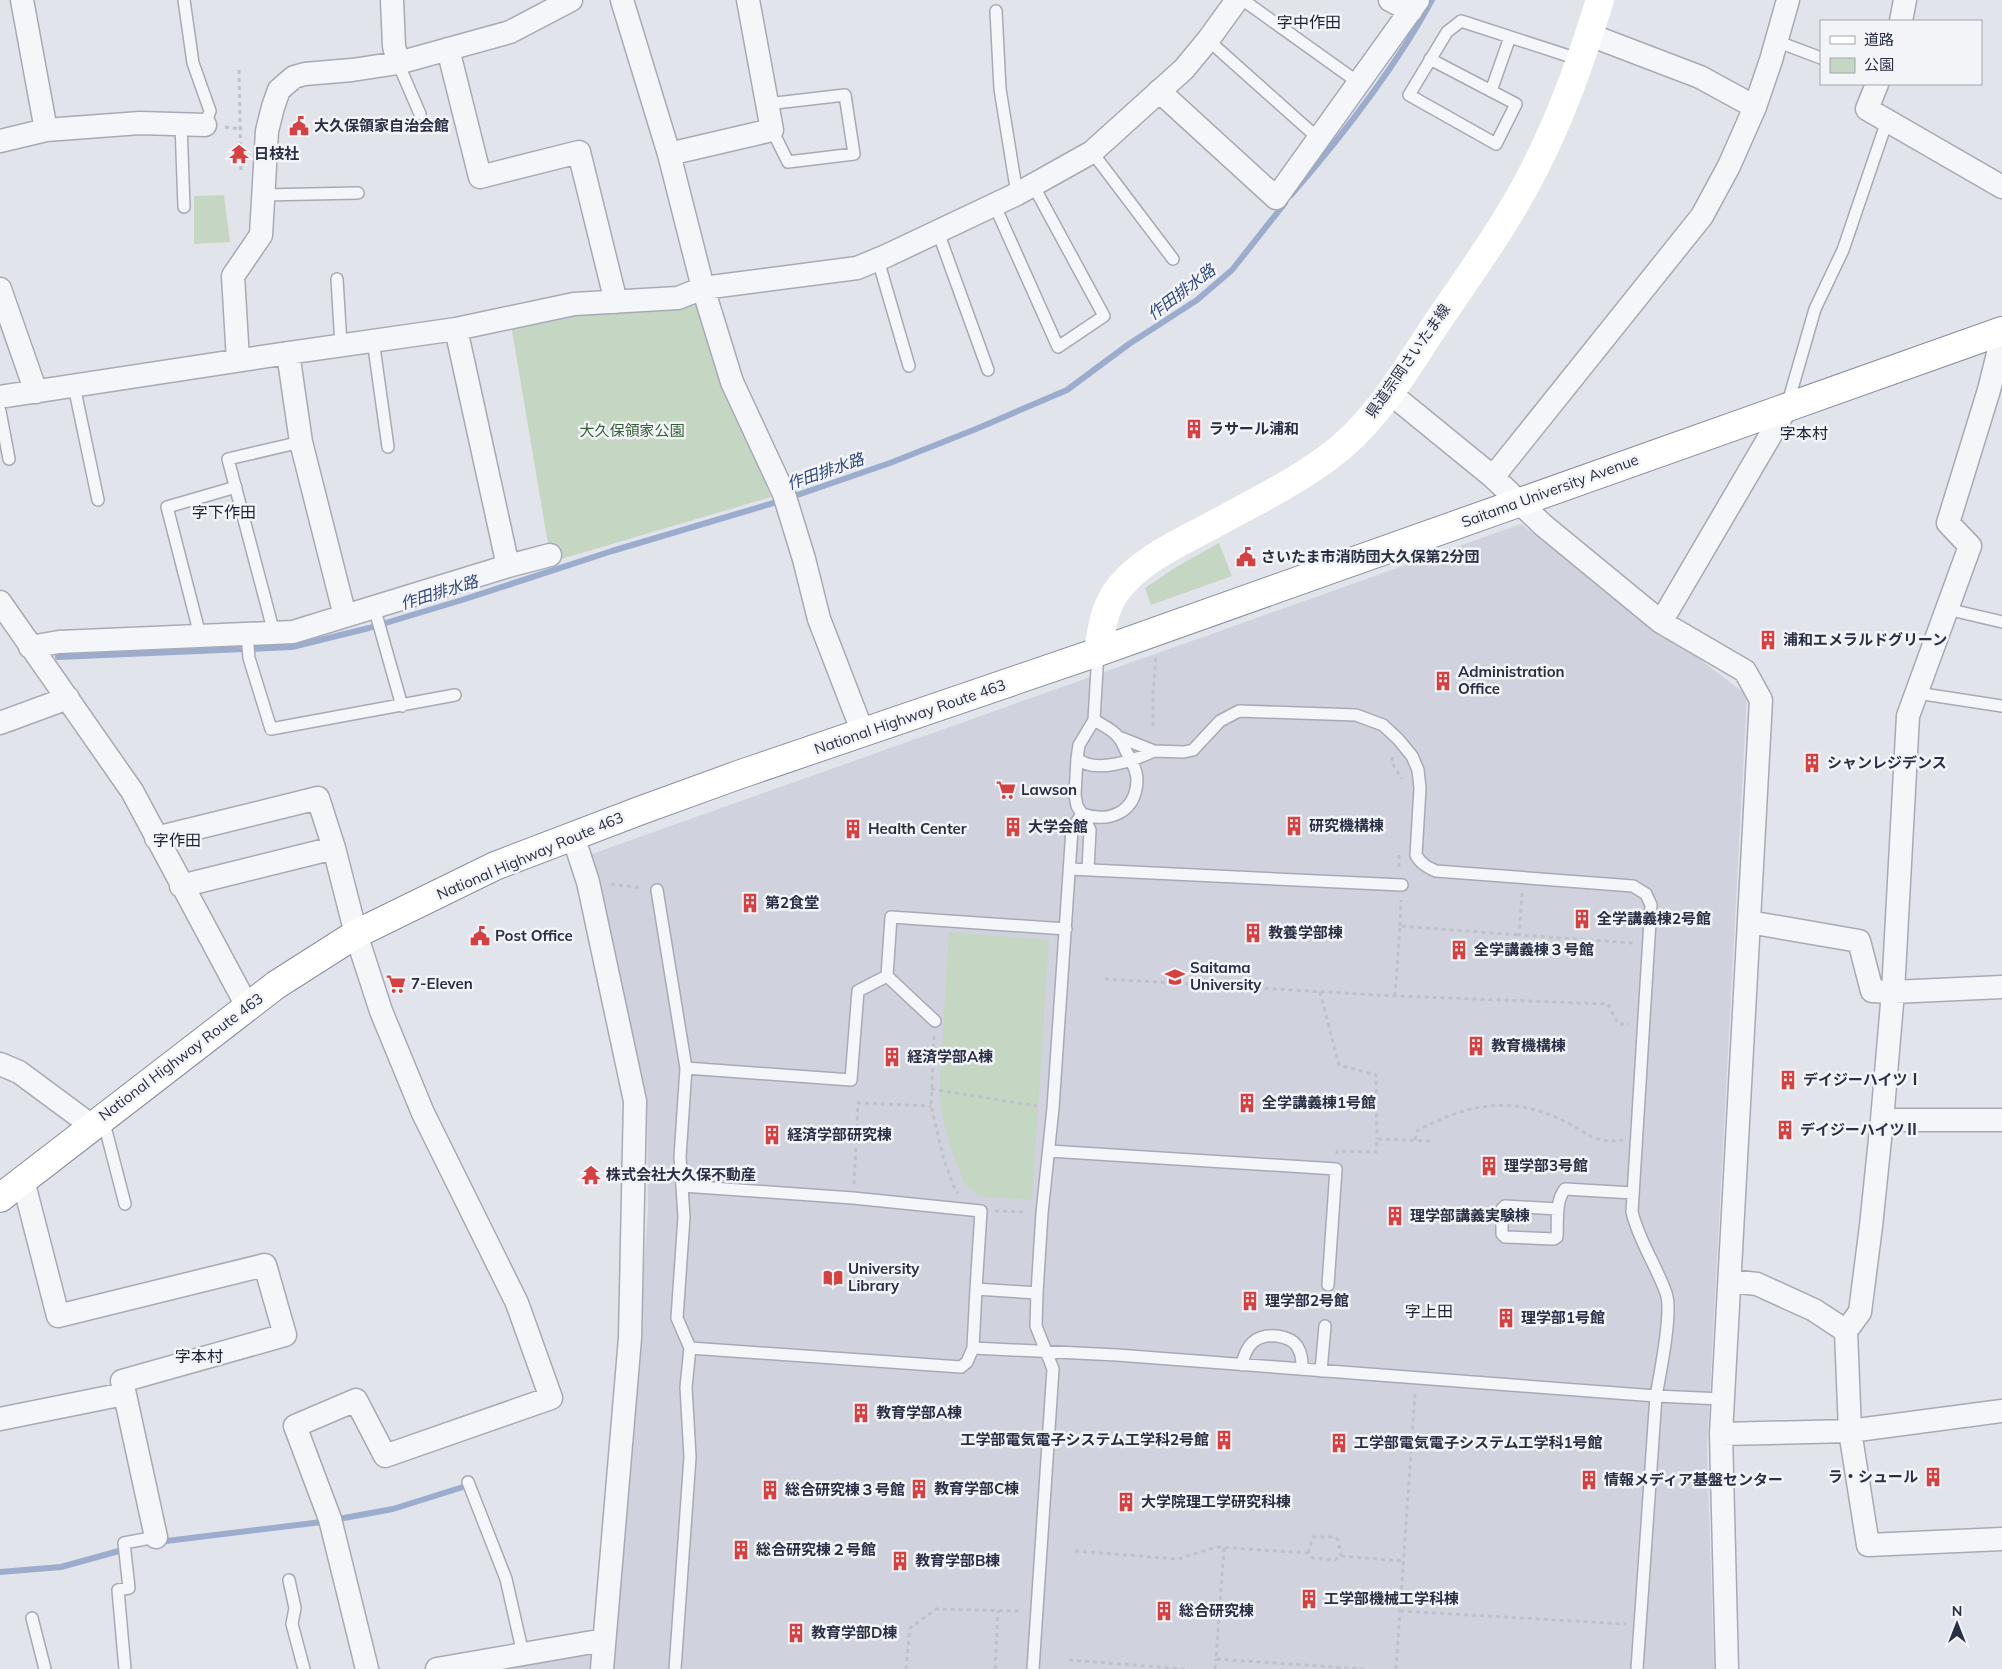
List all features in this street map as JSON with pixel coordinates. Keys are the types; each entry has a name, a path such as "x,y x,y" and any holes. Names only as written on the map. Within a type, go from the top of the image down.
{"main road":[{"name":"県道宗岡さいたま線","path":"1098,652 1107,611 1115,595 1130,576 1152,559 1302,476 1329,457 1348,440 1390,393 1508,216 1566,100 1600,0"},
{"name":"Saitama University Avenue","path":"1098,652 2002,331"},
{"name":"National Highway Route 463","path":"0,1198 247,1006 276,985 356,934 495,866 573,836 738,775 1098,652"}],"street":[{"path":"22,0 46,130"},
{"path":"392,0 394,46 398,63"},
{"path":"622,0 669,154 704,288 732,382 786,499 819,619 862,733"},
{"path":"669,154 772,130 748,0"},
{"path":"0,397 456,329 574,304 678,298 704,288 857,268 938,232 1025,189 1092,152 1184,69 1237,0"},
{"path":"1160,91 1276,198 1414,6 1390,0"},
{"path":"1493,477 1702,216 1729,166 1755,107 1788,0"},
{"path":"1901,20 1905,0"},
{"path":"238,360 233,276 260,235 267,130 280,90 294,78 305,74 352,70 398,63 510,32 567,1"},
{"path":"1585,47 1700,77 1755,107"},
{"path":"448,49 480,177 579,152 616,302"},
{"path":"1877,85 1867,109 2002,187"},
{"path":"0,141 46,130 140,123 205,125"},
{"path":"0,289 36,392"},
{"path":"456,329 508,566"},
{"path":"2002,337 1996,393 1948,523 1970,546 1908,716 1893,992 1882,1120 1860,1312 1846,1331 1850,1431 1868,1545 2002,1539"},
{"path":"288,353 301,442 345,616"},
{"path":"1390,393 1493,477 1543,526 1661,622 1744,671 1761,700 1722,1399 1721,1434 1727,1669"},
{"path":"1661,622 1787,407"},
{"path":"30,647 59,642 200,635 247,639 274,633 292,632 345,616 375,613 508,566 550,555"},
{"path":"0,602 6,622 30,647 68,698 132,791 181,886 247,1006"},
{"path":"0,723 68,698"},
{"path":"156,838 318,798 334,848 356,934 381,1011 420,1105 516,1303 551,1398 385,1456 356,1400 295,1426 330,1519 367,1669"},
{"path":"573,836 588,882 636,1101 630,1338 602,1669"},
{"path":"181,886 334,848"},
{"path":"1749,922 1859,941 1872,991 1893,992 2002,987"},
{"path":"0,1059 0,1064 19,1072 97,1122"},
{"path":"1882,1120 2002,1120"},
{"path":"23,1180 58,1316 265,1265 285,1334 122,1381 156,1537"},
{"path":"1730,1281 1757,1284 1814,1310 1846,1331"},
{"path":"0,1419 124,1394"},
{"path":"1721,1434 1850,1431 2002,1411"},
{"path":"437,1669 604,1640"}],"lane":[{"path":"184,0 193,64 210,111 205,125"},
{"path":"1243,0 1359,83"},
{"path":"994,204 1058,347 1104,316 1025,189 1000,89 996,11"},
{"path":"1430,59 1516,104 1496,144 1409,95 1430,59 1447,32 1461,21 1510,37 1585,47"},
{"path":"1491,91 1510,37"},
{"path":"1208,40 1318,139"},
{"path":"1776,41 1820,58"},
{"path":"398,63 420,114"},
{"path":"767,104 845,95 854,154 788,162 772,130"},
{"path":"1787,407 1815,309 1843,250 1887,121"},
{"path":"181,124 184,206"},
{"path":"1092,152 1173,258"},
{"path":"263,194 358,193"},
{"path":"938,232 988,370"},
{"path":"878,260 909,366"},
{"path":"337,279 341,345"},
{"path":"373,340 388,447"},
{"path":"74,386 98,500"},
{"path":"0,411 9,459"},
{"path":"274,633 228,459 301,442"},
{"path":"200,635 167,507 236,488"},
{"path":"1947,609 2002,622"},
{"path":"375,613 402,706"},
{"path":"247,639 249,658 271,730 455,695"},
{"path":"1088,870 1090,830 1077,806 1075,795 1079,744 1094,720 1098,652"},
{"path":"1917,693 2002,706"},
{"path":"1094,720 1119,737 1154,751 1184,752 1193,750 1220,721 1240,711 1356,715 1383,725 1412,756 1418,770 1420,788 1416,855 1420,862 1427,867 1436,871 1633,886 1646,894 1651,905 1632,1212 1636,1230 1667,1294 1668,1311 1656,1396 1637,1669"},
{"path":"1082,814 1102,818 1123,812 1136,790 1137,779 1131,761 1119,737"},
{"path":"1077,758 1082,763 1088,765 1114,764 1131,761 1154,751"},
{"path":"1032,1669 1053,1369 1036,1326 1037,1293 1066,929 1072,829 1082,814"},
{"path":"1070,869 1402,885"},
{"path":"657,890 686,1068 680,1157 684,1217 677,1318 690,1348 686,1387 690,1457 675,1669"},
{"path":"887,976 891,917 1066,929"},
{"path":"686,1068 851,1080 858,991 887,976"},
{"path":"887,976 935,1021"},
{"path":"97,1122 125,1204"},
{"path":"1049,1151 1336,1169 1328,1285"},
{"path":"683,1186 853,1198 981,1211 973,1348 967,1362 961,1367 690,1348"},
{"path":"1558,1209 1505,1206 1502,1209 1502,1234 1505,1237 1554,1239 1557,1237 1558,1209 1562,1193 1565,1189 1633,1193"},
{"path":"976,1289 1037,1293"},
{"path":"1321,1371 1325,1326"},
{"path":"1242,1365 1244,1354 1252,1342 1264,1335 1285,1337 1297,1345 1302,1358 1302,1370"},
{"path":"973,1348 1722,1399"},
{"path":"468,1482 506,1579 523,1654"},
{"path":"125,1669 118,1590 129,1588 124,1543 156,1537"},
{"path":"289,1580 295,1608 292,1624 304,1669"},
{"path":"32,1618 45,1669"}],"path":[{"path":"239,70 241,176"},
{"path":"205,125 267,130"},
{"path":"1153,726 1156,651"},
{"path":"588,882 657,890"},
{"path":"1519,935 1522,889"},
{"path":"1395,996 1400,926 1641,944"},
{"path":"1105,979 1395,996 1608,1004 1618,1024 1637,1024"},
{"path":"1320,992 1340,1065 1376,1075 1376,1152 1337,1151 1336,1169"},
{"path":"935,1021 931,1106 944,1160 954,1187 967,1202 981,1211 1042,1213"},
{"path":"931,1089 1052,1108"},
{"path":"853,1198 858,1102 931,1106"},
{"path":"1415,1140 1417,1131 1433,1123 1476,1107 1497,1104 1538,1110 1570,1124 1596,1140 1608,1142 1631,1139"},
{"path":"1376,1139 1432,1141"},
{"path":"1396,1669 1416,1378"},
{"path":"1308,1553 1313,1538 1325,1537 1338,1540 1341,1556"},
{"path":"1075,1551 1178,1559 1216,1547 1308,1553 1313,1558 1335,1560 1341,1556 1403,1561"},
{"path":"1215,1669 1224,1548"},
{"path":"906,1669 910,1628 936,1609 1019,1611"},
{"path":"995,1669 998,1611"},
{"path":"1400,1611 1640,1625"},
{"path":"1216,1659 1363,1669"},
{"path":"1069,1660 1185,1669"}],"shaded area":[{"name":"Saitama University","path":"1521,524 1747,695 1707,1448 1714,1669 613,1669 648,1211 647,1099 589,855"},
{"path":"584,1649 593,1655 592,1669 469,1669"}],"green space":[{"path":"224,195 230,242 194,244 194,196"},
{"name":"大久保領家公園","path":"699,301 724,385 771,497 551,562 511,325 577,312"},
{"path":"1219,543 1232,576 1151,605 1145,588 1176,567"},
{"path":"949,932 1049,940 1032,1200 979,1196 965,1184 953,1155 939,1096"}],"waterway":[{"name":"作田排水路","path":"1291,195 1367,101 1401,52 1432,0"},
{"name":"作田排水路","path":"58,657 292,647 369,628 462,600 612,551 780,501 890,463 1067,390 1129,344 1197,300 1232,270 1285,203"},
{"path":"158,1542 322,1522 393,1509 463,1487"},
{"path":"0,1572 61,1567 126,1549"}],"place":[{"name":"大久保領家自治会館","path":"299,126"},
{"name":"日枝社","path":"239,154"},
{"name":"ラサール浦和","path":"1194,429"},
{"name":"さいたま市消防団大久保第2分団","path":"1246,557"},
{"name":"浦和エメラルドグリーン","path":"1768,640"},
{"name":"Administration Office","path":"1443,681"},
{"name":"シャンレジデンス","path":"1812,763"},
{"name":"Lawson","path":"1006,790"},
{"name":"研究機構棟","path":"1294,826"},
{"name":"大学会館","path":"1013,827"},
{"name":"Health Center","path":"853,829"},
{"name":"第2食堂","path":"750,903"},
{"name":"全学講義棟2号館","path":"1582,919"},
{"name":"教養学部棟","path":"1253,933"},
{"name":"Post Office","path":"480,936"},
{"name":"全学講義棟３号館","path":"1459,950"},
{"name":"Saitama University","path":"1175,977"},
{"name":"7-Eleven","path":"396,984"},
{"name":"教育機構棟","path":"1476,1046"},
{"name":"経済学部A棟","path":"892,1057"},
{"name":"デイジーハイツⅠ","path":"1788,1080"},
{"name":"全学講義棟1号館","path":"1247,1103"},
{"name":"デイジーハイツⅡ","path":"1785,1130"},
{"name":"経済学部研究棟","path":"772,1135"},
{"name":"理学部3号館","path":"1489,1166"},
{"name":"株式会社大久保不動産","path":"591,1175"},
{"name":"理学部講義実験棟","path":"1395,1216"},
{"name":"University Library","path":"833,1278"},
{"name":"理学部2号館","path":"1250,1301"},
{"name":"理学部1号館","path":"1506,1318"},
{"name":"教育学部A棟","path":"861,1413"},
{"name":"工学部電気電子システム工学科2号館","path":"1224,1440"},
{"name":"工学部電気電子システム工学科1号館","path":"1339,1443"},
{"name":"ラ・シュール","path":"1933,1477"},
{"name":"情報メディア基盤センター","path":"1589,1480"},
{"name":"教育学部C棟","path":"919,1489"},
{"name":"総合研究棟３号館","path":"770,1490"},
{"name":"大学院理工学研究科棟","path":"1126,1502"},
{"name":"総合研究棟２号館","path":"741,1550"},
{"name":"教育学部B棟","path":"900,1561"},
{"name":"工学部機械工学科棟","path":"1309,1599"},
{"name":"総合研究棟","path":"1164,1611"},
{"name":"教育学部D棟","path":"796,1633"}],"district":[{"name":"字中作田","path":"1309,22"},
{"name":"字本村","path":"1804,433"},
{"name":"字下作田","path":"224,512"},
{"name":"字作田","path":"177,840"},
{"name":"字上田","path":"1429,1311"},
{"name":"字本村","path":"199,1356"}]}
